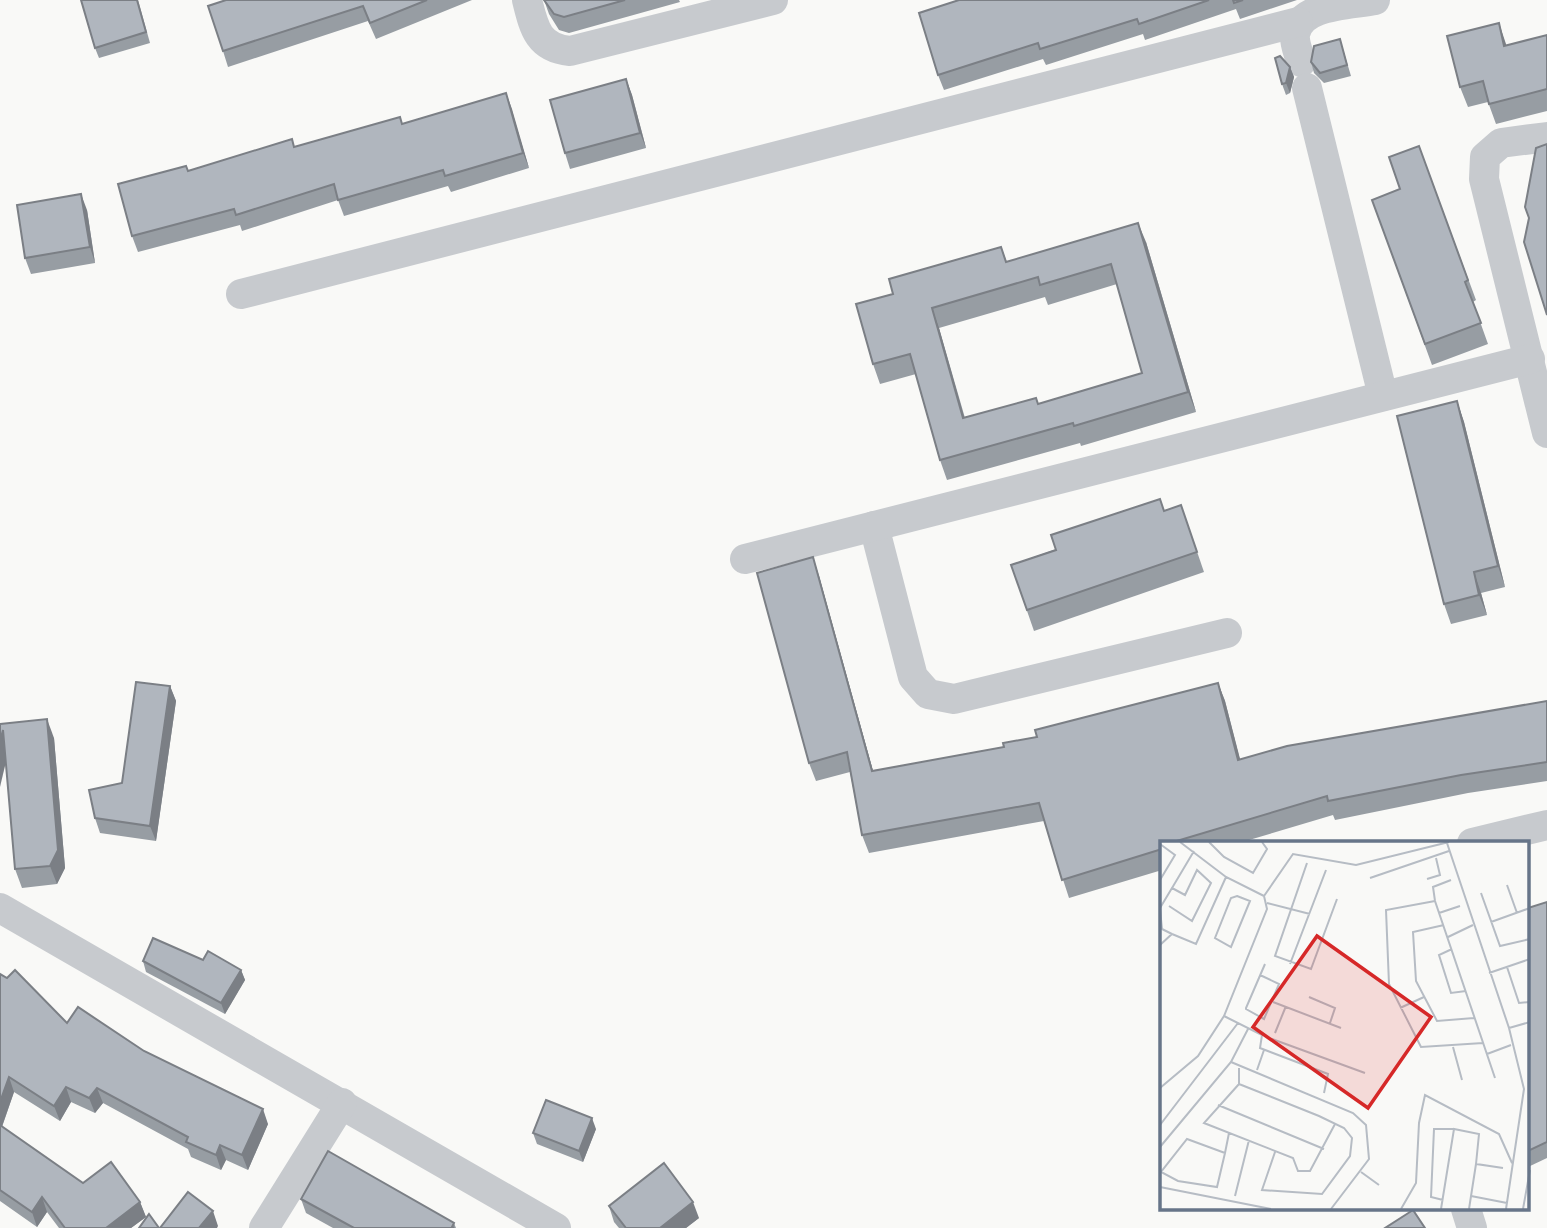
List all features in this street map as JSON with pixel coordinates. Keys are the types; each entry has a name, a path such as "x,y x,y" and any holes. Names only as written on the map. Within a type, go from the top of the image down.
{"street":[{"path":"527,0 534,24 543,40 552,49 570,51 727,6 774,0"},
{"path":"241,294 1298,22 1311,12 1375,0"},
{"path":"1298,22 1294,37 1383,396"},
{"path":"1547,137 1501,143 1485,157 1484,179 1547,433"},
{"path":"745,559 1530,359"},
{"path":"874,526 913,677 928,694 954,699 1227,633"},
{"path":"1480,841 1547,825"},
{"path":"0,908 556,1228"},
{"path":"264,1228 342,1103"},
{"path":"1466,1210 1472,1228"}],"building":[{"path":"81,0 137,0 146,32 95,48"},
{"path":"226,0 427,0 370,23 363,6 223,51 208,6"},
{"path":"544,0 625,0 564,17 554,14"},
{"path":"959,0 1209,0 1139,24 1137,19 1040,49 1038,43 938,75 919,13"},
{"path":"1499,23 1504,46 1547,35 1547,89 1489,104 1483,81 1460,87 1447,36"},
{"path":"1340,39 1347,65 1320,73 1311,62 1314,46"},
{"path":"1280,56 1290,67 1286,83 1282,84 1275,58"},
{"path":"626,79 640,133 565,153 550,100"},
{"path":"506,93 523,153 445,176 443,170 338,200 334,184 236,215 234,209 132,236 118,184 186,166 188,171 292,139 294,147 400,117 402,124"},
{"path":"1547,144 1547,315 1524,242 1529,218 1525,207 1536,148"},
{"path":"1419,146 1481,323 1425,344 1372,200 1400,189 1389,157"},
{"path":"81,194 90,247 25,258 17,205"},
{"path":"1138,223 1188,392 1074,426 1073,423 940,460 910,354 873,364 856,304 893,294 889,279 1001,247 1006,262","holes":["1111,264 1142,373 1038,404 1036,398 963,418 932,308 1038,277 1040,285"]},
{"path":"1457,401 1498,566 1474,572 1479,595 1444,604 1397,416"},
{"path":"1160,499 1164,511 1181,505 1197,552 1027,610 1011,565 1056,550 1051,535"},
{"path":"813,557 872,771 1004,747 1003,743 1037,737 1035,730 1218,683 1238,760 1287,746 1547,701 1547,762 1461,775 1328,801 1327,796 1177,841 1160,841 1160,850 1062,880 1039,803 862,835 847,752 809,763 757,573"},
{"path":"136,682 170,686 150,826 95,818 89,790 122,783"},
{"path":"47,719 58,850 50,866 15,869 3,730 0,741 0,724"},
{"path":"1547,902 1547,1142 1530,1150 1530,907"},
{"path":"153,938 203,960 208,951 241,970 221,1003 143,961"},
{"path":"15,970 67,1023 78,1007 144,1051 263,1109 242,1155 220,1145 216,1155 186,1142 188,1137 97,1088 89,1098 66,1087 54,1106 9,1077 0,1102 0,974 7,978"},
{"path":"546,1100 592,1118 579,1151 533,1133"},
{"path":"0,1125 83,1183 111,1162 140,1202 106,1228 65,1228 42,1197 32,1212 0,1190"},
{"path":"328,1151 454,1223 454,1228 354,1228 301,1199"},
{"path":"664,1163 693,1202 660,1228 626,1228 609,1206"},
{"path":"188,1192 213,1211 199,1228 160,1228"},
{"path":"1413,1210 1425,1228 1385,1228"},
{"path":"149,1214 159,1228 139,1228"}]}
